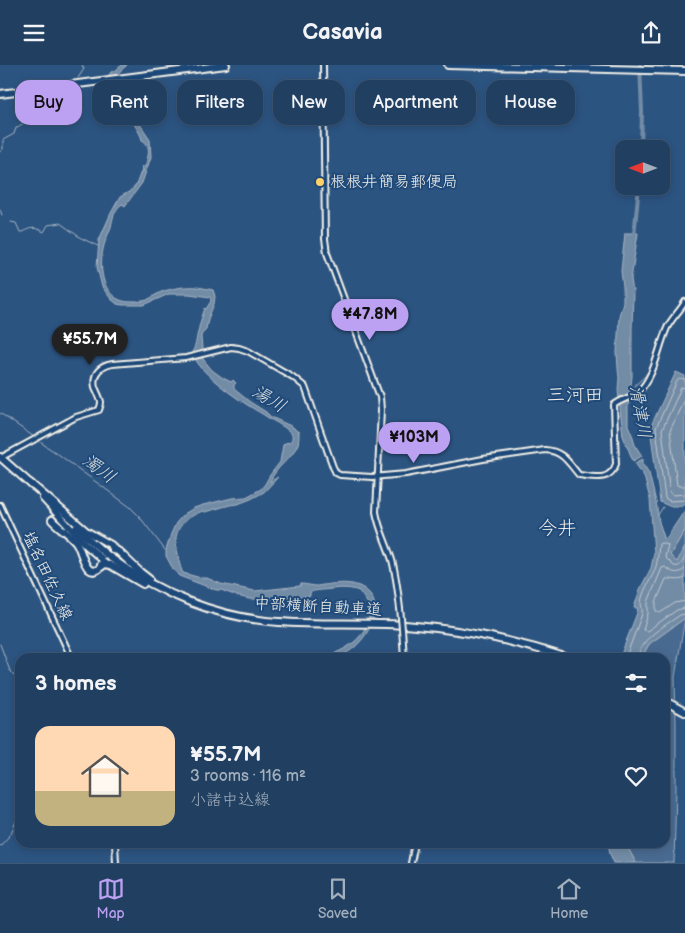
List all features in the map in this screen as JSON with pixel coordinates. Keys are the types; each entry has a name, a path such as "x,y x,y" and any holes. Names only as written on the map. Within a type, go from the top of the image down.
{"highway":[{"path":"122,77 200,65"},
{"path":"0,93 226,65"},
{"path":"448,65 685,70"},
{"path":"582,65 629,68"},
{"name":"中部横断自動車道","path":"2,457 109,557 152,585 195,604 229,614 289,623 406,625 466,632 552,653"},
{"path":"32,486 86,531 111,545 113,551"},
{"path":"32,486 85,544 102,559 100,567"},
{"path":"52,520 76,542 86,567 92,570 106,564 110,565 141,583 182,601 195,604"},
{"path":"100,567 113,551"},
{"path":"113,551 119,552 152,582 183,599"},
{"path":"670,704 685,712"}],"main road":[{"path":"323,65 326,249 380,397 376,512 393,564 397,584 404,653"},
{"path":"2,457 76,417 99,410 101,403 95,387 95,378 98,371 104,366 173,360 230,347 242,348 298,380 305,387 333,467 336,473 342,476 377,477 418,473 483,459 545,450 557,452 563,456 579,475 605,477 613,471 616,464 613,407 615,404 636,394 650,376 668,326 685,302"},
{"name":"塩名田佐久線","path":"0,505 69,653"},
{"path":"115,848 116,863"},
{"path":"411,863 414,848"}],"shaded area":[{"path":"685,530 685,547 677,563 670,555"},
{"path":"685,618 675,677 676,790 674,863 636,863 628,848 670,848 670,653 644,653 649,644"}],"water":[{"name":"湯川","path":"122,65 127,65 110,80 105,80 111,72"},
{"name":"湯川","path":"134,125 141,125 150,139 151,157 142,183 125,206 122,204 114,214 102,257 102,274 108,290 120,300 137,302 178,288 196,287 213,290 215,296 214,304 206,329 201,337 203,359 212,370 223,378 231,382 233,380 236,383 234,389 250,402 271,417 293,427 299,432 298,443 295,449 276,471 270,482 278,477 264,492 238,504 203,511 180,526 176,542 183,573 255,591 300,586 301,584 317,586 344,583 355,584 368,592 373,600 375,609 369,629 356,646 346,653 335,653 357,640 366,627 369,618 371,608 359,591 336,589 314,591 310,593 310,596 301,598 298,596 275,599 249,599 216,590 179,576 166,556 171,534 176,523 184,514 203,505 232,498 246,497 261,489 280,462 283,445 290,442 292,435 284,427 223,388 196,361 192,352 205,308 211,301 210,297 169,294 144,305 122,305 117,304 111,299 102,287 97,267 99,240 120,197 132,190 136,185 147,160 148,146 142,140"},
{"path":"625,233 638,233 631,279 633,292 632,377 628,406 628,425 635,445 642,456 633,461 623,436 618,390 617,352 619,316 623,302 621,271"},
{"path":"676,372 685,376 685,501 682,506 669,506 660,502 650,428"},
{"path":"643,459 643,464 649,473 659,522 665,540 685,510 685,530 670,555 677,562 685,547 685,618 649,644 644,653 622,653 637,613 638,608 634,608 640,589 651,568 654,553 650,499 644,476 635,463"},
{"path":"609,848 628,848 636,863 614,863"}],"waterway":[{"path":"78,78 84,69 82,65"},
{"name":"滑津川","path":"640,65 641,140"},
{"path":"0,152 3,149 3,140 14,134 16,128 21,125"},
{"name":"滑津川","path":"634,236 638,195"},
{"path":"0,209 2,215"},
{"path":"11,222 16,223 20,232 33,228 44,232 48,225 60,223 81,238 98,246"},
{"path":"630,390 645,376 651,367"},
{"name":"濁川","path":"0,413 34,437"},
{"name":"濁川","path":"37,440 130,507 165,550"},
{"path":"658,515 663,507"},
{"path":"0,644 10,671 15,676"},
{"path":"11,833 15,824"},
{"path":"0,846 10,835"}],"place":[{"name":"根根井簡易郵便局","path":"320,182"}],"district":[{"name":"三河田","path":"575,395"},
{"name":"今井","path":"557,528"}]}
